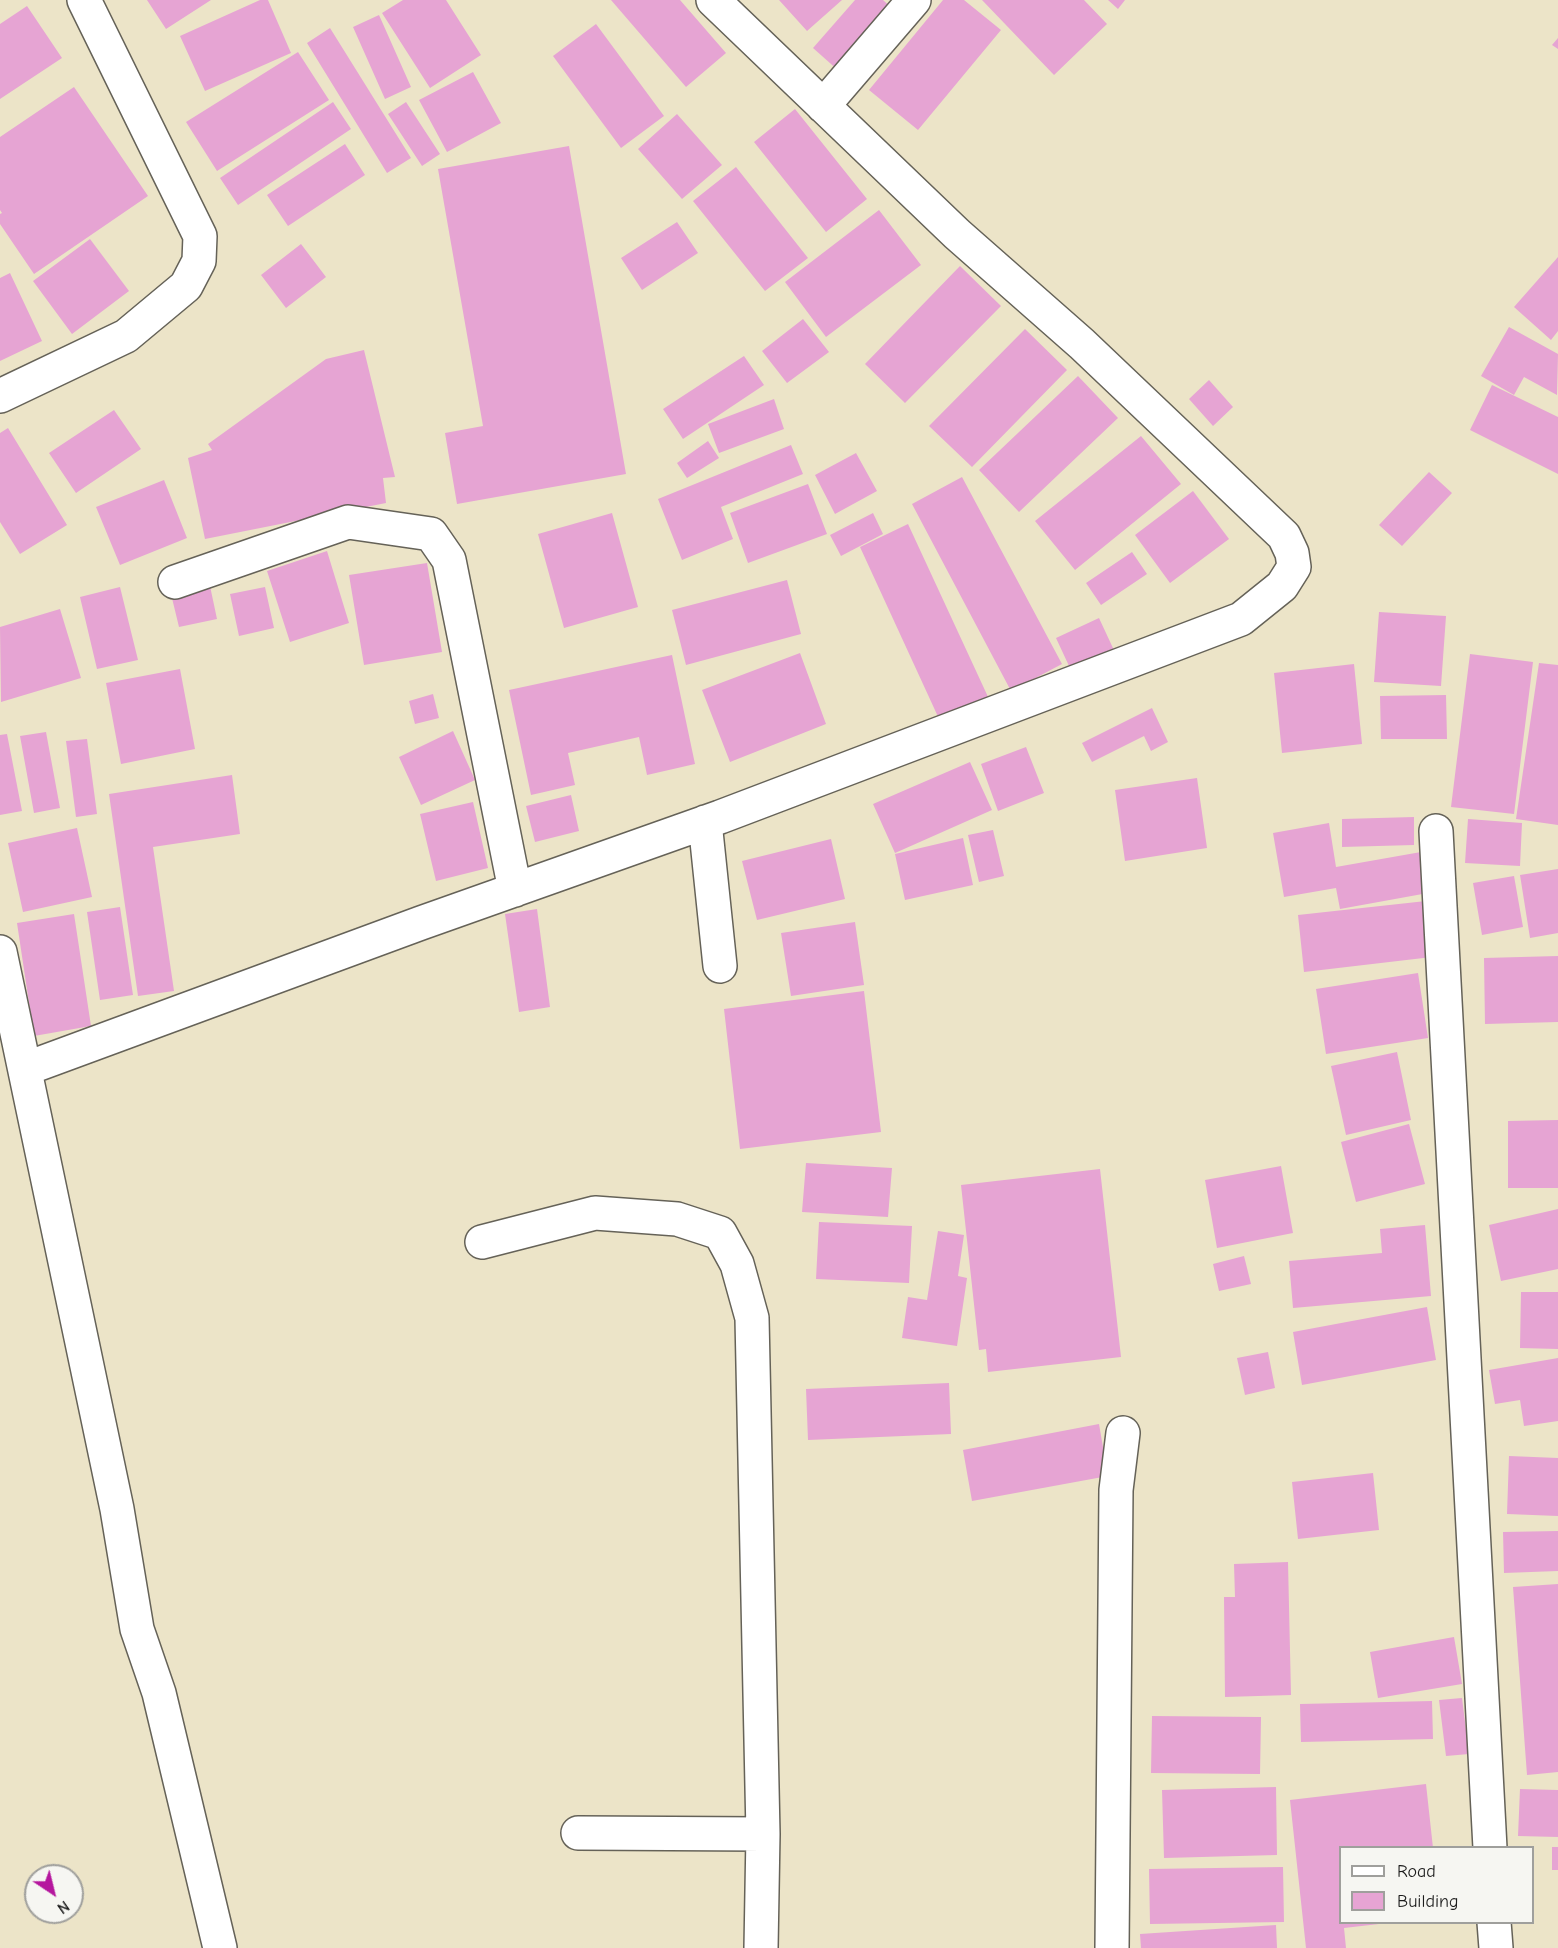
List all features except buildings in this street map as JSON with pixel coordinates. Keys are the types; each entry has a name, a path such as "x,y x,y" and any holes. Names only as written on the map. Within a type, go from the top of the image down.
{"street":[{"path":"0,396 126,336 186,286 199,261 200,236 84,0"},
{"path":"25,1069 705,822 1241,619 1282,586 1294,567 1292,553 1284,536 1082,344 957,234 713,0"},
{"path":"823,106 914,0"},
{"path":"175,582 348,522 431,534 449,560 515,890"},
{"path":"705,822 720,966"},
{"path":"1436,831 1490,1846"},
{"path":"0,952 117,1509 137,1629 159,1693 219,1948"},
{"path":"482,1242 594,1213 677,1219 720,1233 737,1264 752,1318 762,1834 761,1948"},
{"path":"1112,1948 1116,1490 1123,1433"},
{"path":"578,1833 762,1834"},
{"path":"1494,1924 1496,1948"}]}
